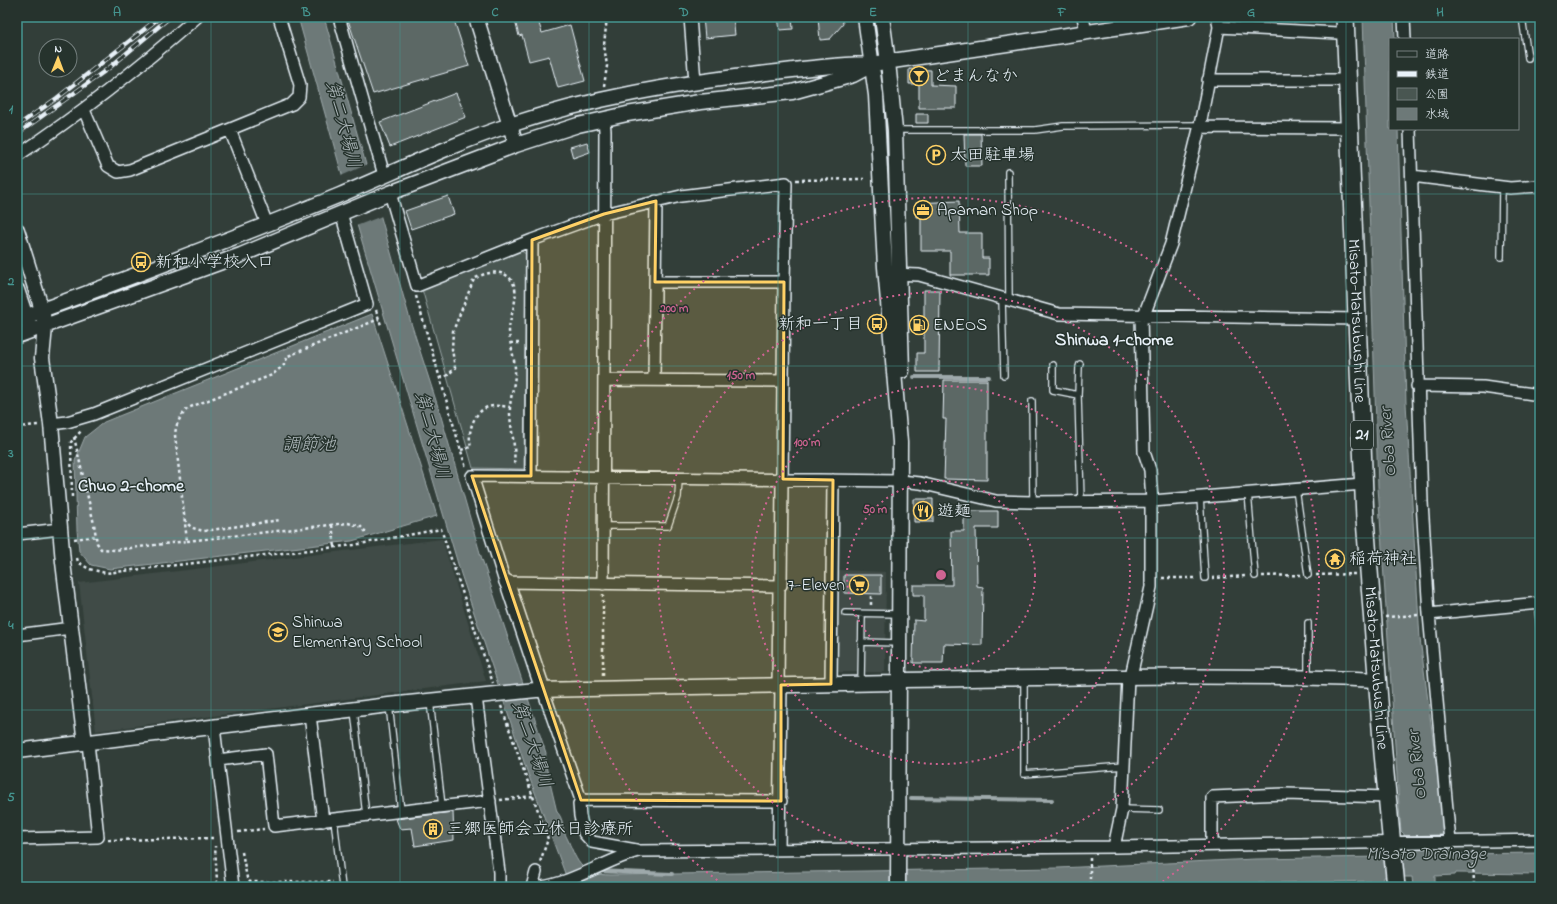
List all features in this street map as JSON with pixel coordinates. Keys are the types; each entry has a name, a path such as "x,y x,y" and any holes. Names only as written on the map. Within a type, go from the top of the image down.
{"main road":[{"name":"Misato-Matsubushi Line","path":"1346,17 1363,484 1377,680 1388,797 1396,845 1395,884"}],"street":[{"path":"17,156 84,110 157,52 196,17"},
{"path":"84,110 108,166 118,172 130,170 292,104 299,97 300,85 279,17"},
{"path":"339,17 382,177"},
{"path":"476,17 516,145"},
{"path":"690,17 695,82"},
{"path":"866,17 878,131 885,274 900,442"},
{"path":"882,17 888,62 894,130 900,274 903,405 900,442 898,887"},
{"path":"1083,17 1086,32"},
{"path":"22,319 267,224 510,125 593,102 695,82 855,64 888,62 1171,18 1190,17"},
{"path":"1404,17 1405,38"},
{"path":"1114,847 1122,809 1129,676 1151,587 1150,470 1144,452 1143,315 1171,244 1200,126 1218,22 1338,32"},
{"path":"24,334 240,255 387,194 516,145 578,124 700,102 792,92 853,75 872,64"},
{"path":"1208,80 1348,80"},
{"path":"603,584 604,119"},
{"path":"1200,126 1351,128"},
{"path":"230,130 267,224"},
{"path":"1410,130 1417,386 1422,502 1424,614 1448,842"},
{"path":"1412,176 1502,188 1540,186"},
{"path":"387,194 417,286 532,240 604,214 656,201 713,191 786,183 783,479 781,585 779,586 779,849"},
{"path":"654,380 656,201"},
{"path":"51,424 67,422 94,414 367,304 344,212"},
{"path":"17,230 42,310 45,327 42,358 66,530 71,628 98,837 17,839"},
{"path":"531,476 532,240"},
{"path":"885,274 919,275 1058,314 1357,320"},
{"path":"655,282 784,282"},
{"path":"17,290 24,334 42,358"},
{"path":"604,380 783,380"},
{"path":"1417,386 1483,387 1533,394 1540,393"},
{"path":"1363,484 1151,501 996,502 920,482 900,481 472,476 507,582 540,690 581,800 579,804 580,816 584,833 592,842 638,851 779,849 899,851 1212,844 1396,845 1473,841 1540,840"},
{"path":"831,684 833,480"},
{"path":"17,534 66,530"},
{"path":"507,582 779,586"},
{"path":"1424,614 1539,603"},
{"path":"17,635 71,628"},
{"path":"17,751 389,704 540,690 831,684 904,680 1129,676 1308,677 1377,680"},
{"path":"476,697 490,801 499,887"},
{"path":"310,715 329,820"},
{"path":"214,727 233,887"},
{"path":"218,760 266,754 274,826 490,801"},
{"path":"1212,844 1212,798 1285,794 1388,797"},
{"path":"581,800 780,801"},
{"path":"541,887 565,880 620,856 638,851"},
{"path":"532,887 536,872"}],"lane":[{"path":"1522,17 1528,58"},
{"path":"894,130 1035,130 1063,126 1200,126"},
{"path":"1004,375 1008,172"},
{"path":"1501,257 1502,188"},
{"path":"1080,364 1078,395 1081,502"},
{"path":"1053,365 1053,390 1078,395"},
{"path":"1032,401 1033,502"},
{"path":"603,526 668,526 678,496 679,478"},
{"path":"1296,489 1308,575"},
{"path":"1248,493 1255,576"},
{"path":"1200,497 1205,578"},
{"path":"1539,603 1540,628"},
{"path":"845,613 899,614"},
{"path":"861,683 862,614"},
{"path":"1308,623 1308,677"},
{"path":"861,642 899,643"},
{"path":"1024,678 1024,774 1124,766"},
{"path":"430,701 442,806"},
{"path":"389,704 401,811"},
{"path":"354,709 366,815"},
{"path":"1122,809 1159,810"},
{"path":"329,820 342,885"}],"path":[{"path":"604,86 607,66 604,45 607,17"},
{"path":"786,183 792,180 864,179"},
{"path":"440,378 448,375 455,368 452,349 453,331 474,279 489,271 506,275 512,281 516,296 509,332 515,374 510,407 514,438 514,465 531,476"},
{"path":"417,286 415,292 467,471 472,476"},
{"path":"368,312 375,309 380,325"},
{"path":"187,541 175,435 175,427 182,414 188,408 272,375 284,365 288,356 379,319"},
{"path":"461,450 471,447 470,433 472,425 475,417 482,410 488,407 510,407"},
{"path":"17,427 51,424"},
{"path":"72,502 72,442 74,437 85,427"},
{"path":"74,437 97,543 101,549 108,550 354,523 365,529 367,534"},
{"path":"184,517 188,525 194,529 204,531 280,520"},
{"path":"332,525 335,547"},
{"path":"76,554 78,562 89,570 106,573 335,547 440,529 548,839 536,872"},
{"path":"66,530 73,539 75,546"},
{"path":"73,539 96,536"},
{"path":"603,584 603,680"},
{"path":"1383,617 1424,614"},
{"path":"490,801 533,796"},
{"path":"236,825 239,840"},
{"path":"238,832 266,829 274,826"},
{"path":"139,887 215,885 217,881 215,830"},
{"path":"98,837 104,840 215,838"},
{"path":"1473,841 1474,887"},
{"path":"241,850 247,878 250,882 342,885"},
{"path":"1090,854 1090,886"}],"highlighted area":[{"path":"656,201 655,282 784,282 783,479 833,480 831,684 781,685 781,801 581,800 472,476 531,476 532,240 604,214"}],"shaded area":[{"name":"Shinwa Elementary School","path":"442,539 486,681 96,731 79,583"},
{"path":"837,570 886,572 885,672 836,672"}],"green space":[{"path":"520,250 526,254 524,469 473,468 422,289"}],"water":[{"path":"298,17 324,17 411,323 440,413 480,553 546,753 545,762 557,812 561,818 564,832 578,862 587,870 593,873 611,875 1058,868 1255,859 1382,857 1402,854 1405,852 1404,834 1401,831 1399,806 1378,487 1363,17 1394,17 1395,38 1389,38 1389,130 1398,130 1406,403 1420,639 1447,847 1454,854 1540,853 1540,874 1456,873 1455,875 1435,876 1435,883 1438,887 1411,887 1413,886 1412,877 1384,877 1383,881 1097,886 953,887 889,884 825,887 578,887 566,876 527,771 461,574 339,164"},
{"name":"調節池","path":"372,314 437,516 352,541 110,569 91,565 79,551 75,461 85,437 104,422"}],"pier":[{"path":"368,164 382,216 356,226 341,176"}],"building":[{"path":"347,17 453,17 469,66 373,94"},
{"path":"514,17 537,17 542,33 570,25 585,81 558,88 549,56 529,61 522,35 519,36"},
{"path":"703,17 733,17 735,35 705,38"},
{"path":"778,17 792,17 793,29 780,30"},
{"path":"818,17 842,17 843,24 830,39 820,40"},
{"path":"909,69 931,70 931,85 956,86 956,108 919,108 919,84 909,84"},
{"path":"456,93 466,117 390,147 380,122"},
{"path":"916,114 928,114 928,123 916,123"},
{"path":"964,134 981,134 982,166 965,166"},
{"path":"587,142 590,152 573,158 570,147"},
{"path":"448,196 454,214 411,229 405,211"},
{"path":"959,201 960,233 982,233 982,258 989,258 989,275 950,275 950,251 921,251 921,217 916,217 916,203"},
{"path":"924,290 940,290 939,372 917,372 917,353 924,353"},
{"path":"944,380 987,380 987,480 944,479 946,419 943,419"},
{"path":"914,499 933,499 933,522 914,522"},
{"path":"964,511 998,511 998,528 976,528 977,586 983,587 982,645 944,644 943,663 913,663 914,620 924,621 924,595 913,595 913,585 952,585 951,531 964,531"},
{"path":"844,575 881,575 881,594 844,593"},
{"name":"三郷医師会立休日診療所","path":"453,812 454,840 415,846 412,828 400,829 396,819"}],"waterway":[{"path":"914,377 989,377"},
{"path":"911,798 1052,800"},
{"path":"597,871 672,874"}],"railway":[{"path":"17,126 57,98 160,17"},
{"path":"17,134 109,68 170,17"}],"place":[{"name":"どまんなか","path":"919,76"},
{"name":"太田駐車場","path":"936,155"},
{"name":"Apaman Shop","path":"923,210"},
{"name":"新和小学校入口","path":"141,262"},
{"name":"新和一丁目","path":"877,324"},
{"name":"ENEOS","path":"919,325"},
{"name":"遊麺","path":"923,511"},
{"name":"稲荷神社","path":"1335,559"},
{"name":"7-Eleven","path":"859,585"},
{"name":"Shinwa Elementary School","path":"278,632"},
{"name":"三郷医師会立休日診療所","path":"433,829"}],"district":[{"name":"Shinwa 1-chome","path":"1114,341"},
{"name":"Chuo 2-chome","path":"131,487"}],"water label":[{"name":"第二大場川","path":"342,125"},
{"name":"第二大場川","path":"431,436"},
{"name":"Oba River","path":"1389,442"},
{"name":"第二大場川","path":"531,745"},
{"name":"Oba River","path":"1418,765"},
{"name":"Misato Drainage","path":"1426,855"}]}
